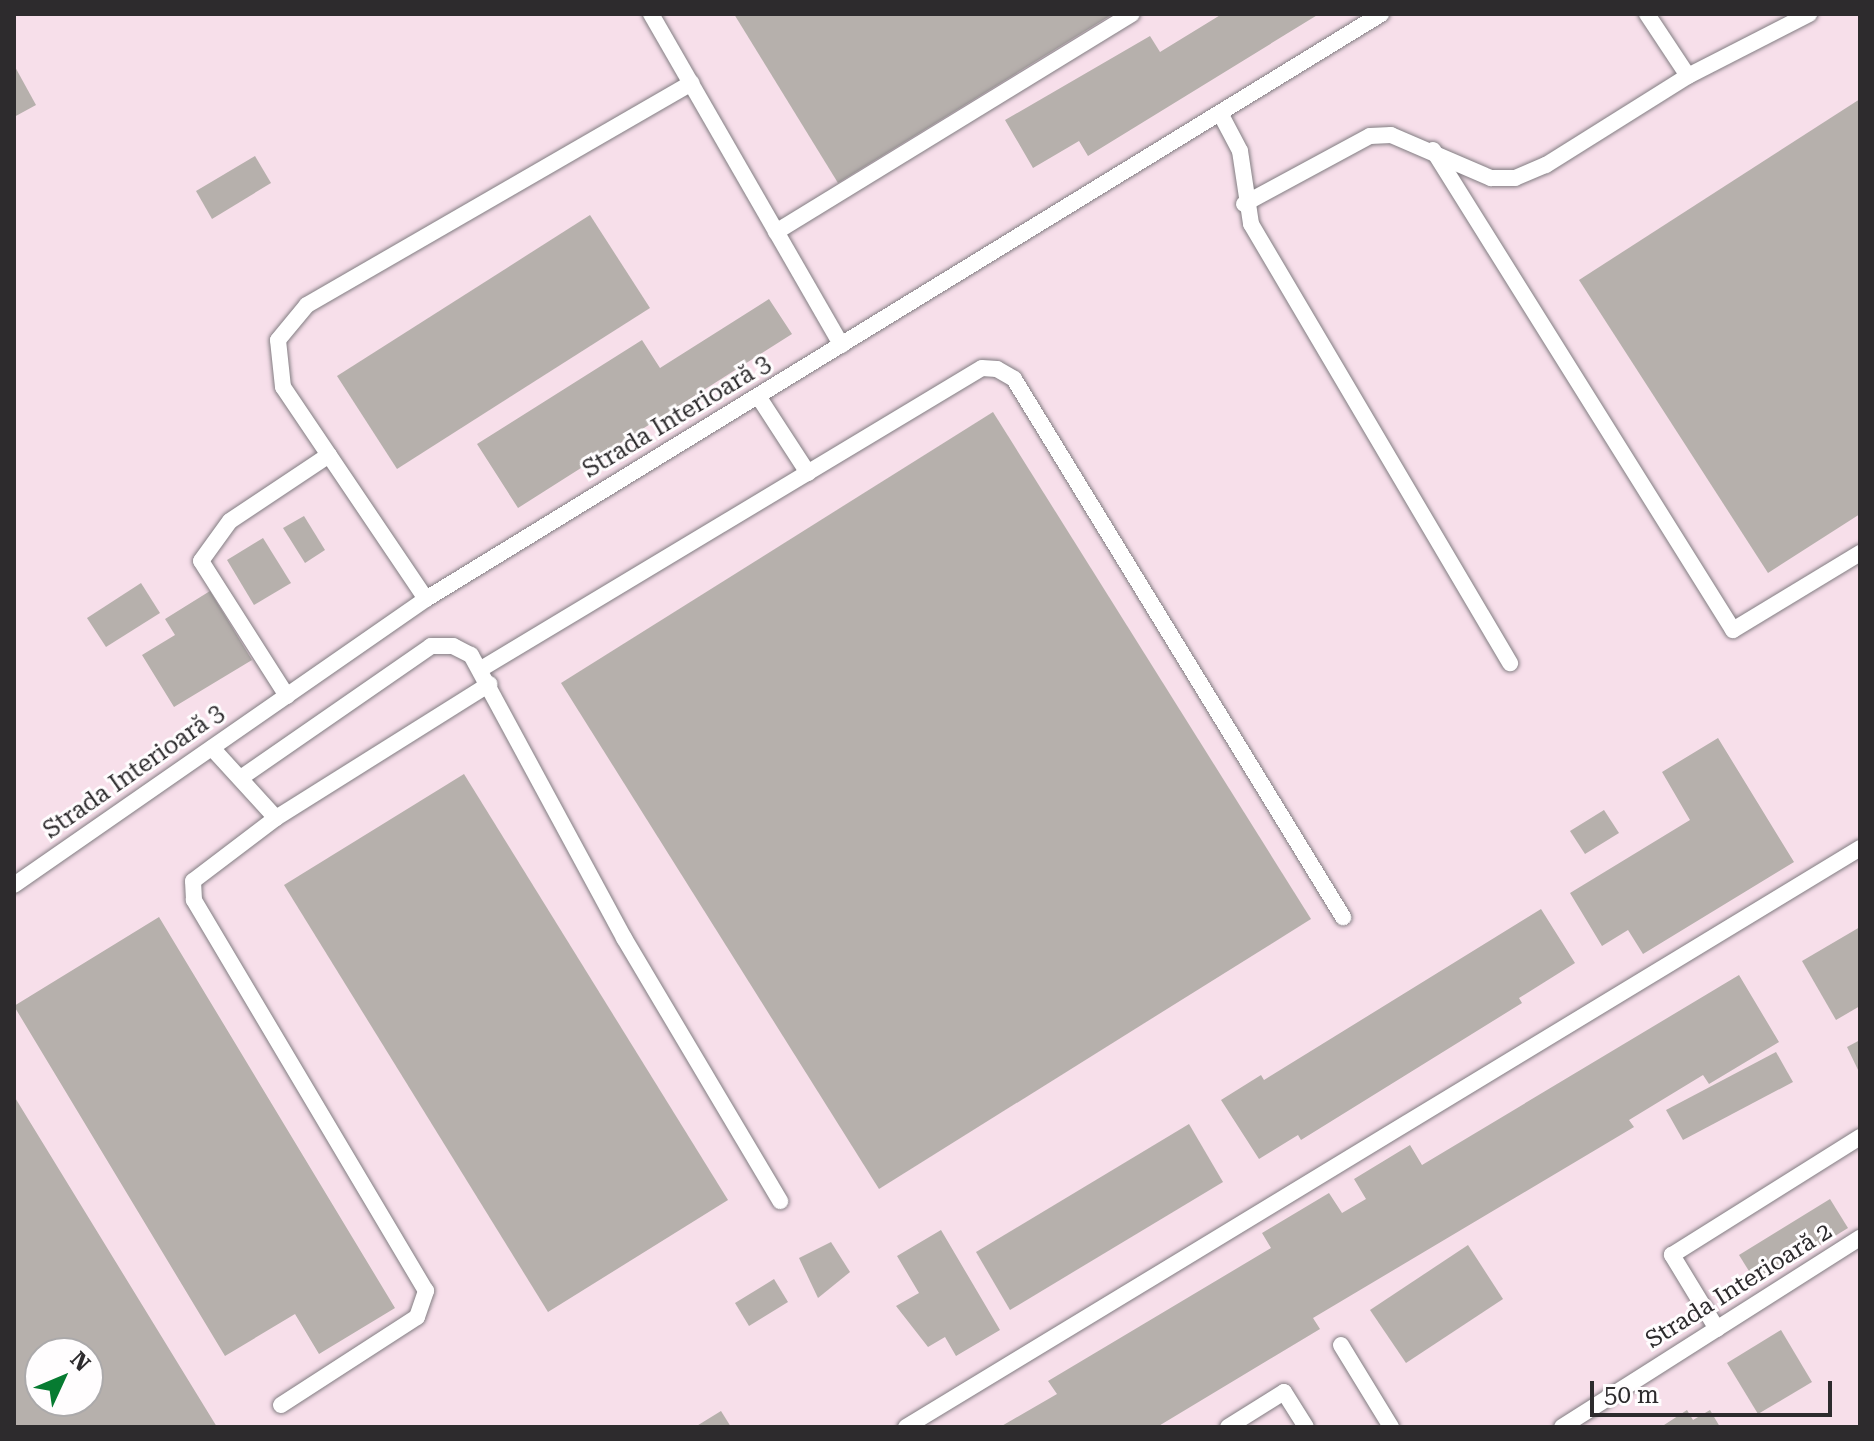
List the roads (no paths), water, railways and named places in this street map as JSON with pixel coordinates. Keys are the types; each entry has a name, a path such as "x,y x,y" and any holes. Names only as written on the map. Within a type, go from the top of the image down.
{"lane":[{"path":"651,14 841,345"},
{"path":"776,232 1132,14"},
{"name":"Strada Interioară 3","path":"14,885 426,599 1381,14"},
{"path":"1647,14 1688,76"},
{"path":"1244,204 1370,136 1391,135 1433,150 1491,178 1515,178 1546,165 1688,76 1809,14"},
{"path":"426,599 283,387 278,340 307,305 691,83"},
{"path":"1220,113 1240,151 1244,204 1251,224 1510,663"},
{"path":"1433,150 1733,630 1860,553"},
{"path":"281,1405 417,1317 426,1291 194,900 193,881 276,818 485,676 808,473 982,368 997,369 1014,379 1343,917"},
{"path":"758,396 808,473"},
{"path":"287,696 201,561 230,521 329,455"},
{"path":"242,777 431,646 453,646 471,655 624,938 780,1201"},
{"path":"212,748 242,777 276,818"},
{"path":"906,1427 1860,848"},
{"path":"1717,1329 1672,1255 1860,1137"},
{"name":"Strada Interioară 2","path":"1562,1427 1860,1238"},
{"path":"1341,1345 1391,1427"},
{"path":"1228,1427 1284,1392 1306,1427"}]}
